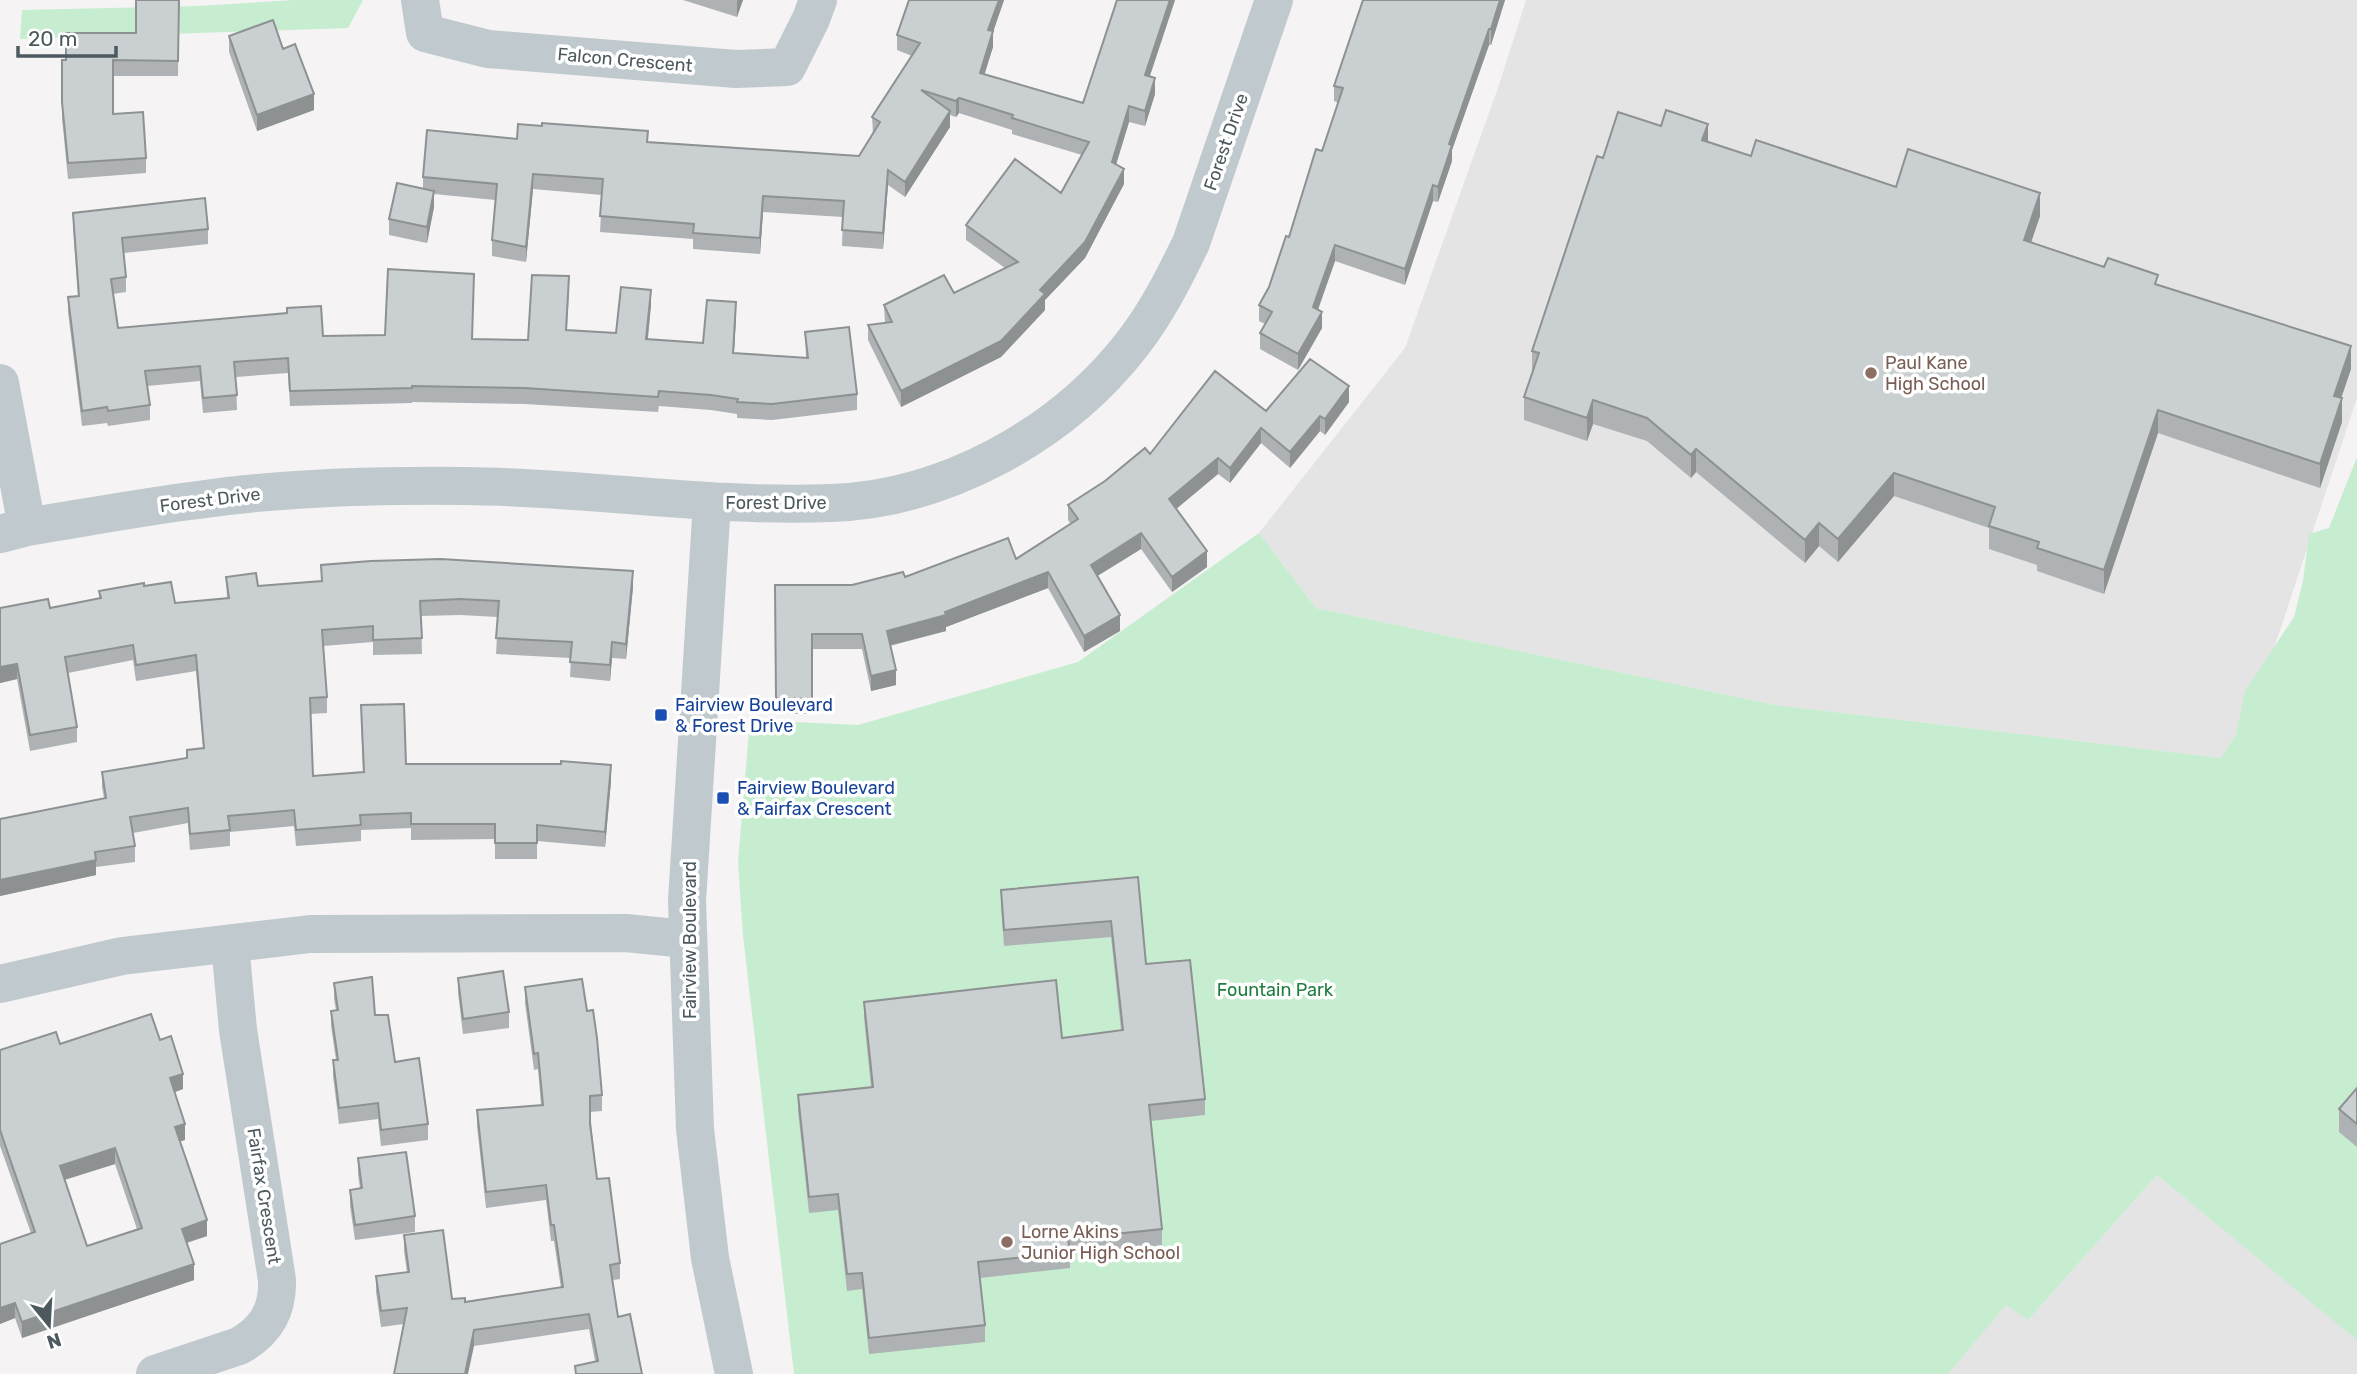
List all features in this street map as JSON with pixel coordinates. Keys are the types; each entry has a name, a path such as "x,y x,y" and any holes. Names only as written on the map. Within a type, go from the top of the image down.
{"street":[{"name":"Falcon Crescent","path":"420,0 425,33 488,49 736,69 787,67 818,0"},
{"name":"Forest Drive","path":"14,530 200,499 375,486 558,489 712,502 833,503 877,498 920,488 962,473 1002,454 1040,431 1075,404 1132,344 1174,278 1191,243 1274,0"},
{"path":"0,383 14,530"},
{"name":"Fairview Boulevard","path":"712,502 686,939 695,1129 710,1258 734,1374"},
{"path":"0,984 122,956 310,934 626,933 686,939"},
{"name":"Fairfax Crescent","path":"155,1374 239,1346 262,1330 275,1306 277,1280 237,1030 230,944"}],"shaded area":[{"name":"Paul Kane High School","path":"1526,0 2357,0 2357,398 2237,760 1775,705 1316,608 1259,533 1405,348 1499,85"},
{"path":"2357,1014 2357,1374 1948,1374 2006,1304 2028,1320 2157,1175 2196,1207"}],"green space":[{"path":"294,0 363,0 348,28 20,39 22,10 198,6"},
{"name":"Fountain Park","path":"2357,457 2357,1340 2157,1175 2028,1320 2006,1305 1948,1374 794,1374 743,936 738,862 750,720 858,725 1078,662 1259,533 1316,608 1775,705 2221,758 2236,735 2245,691 2294,617 2303,581 2309,534 2329,528"}],"building":[{"path":"136,0 179,0 178,61 113,60 113,114 143,112 146,158 68,163 62,102 62,60 66,60 66,33 136,33"},
{"path":"909,0 999,0 988,30 993,31 980,73 1083,103 1117,0 1170,0 1145,75 1155,78 1145,111 1129,106 1112,162 1124,169 1085,242 1040,290 1045,294 1001,341 901,391 868,325 892,322 884,305 944,275 954,293 1018,262 966,225 1015,159 1061,193 1089,142 959,98 956,101 921,90 950,111 905,182 888,170 883,233 842,230 844,201 763,196 760,238 693,233 694,224 600,216 603,179 533,174 526,247 492,240 497,184 423,177 427,130 517,139 518,124 542,126 542,123 648,131 647,142 859,156 880,122 872,117 920,43 897,35"},
{"path":"1363,0 1500,0 1449,144 1452,145 1438,187 1433,185 1405,269 1335,245 1313,307 1322,312 1298,354 1260,333 1272,312 1259,305 1269,287 1286,236 1289,237 1316,149 1322,151 1343,88 1334,86"},
{"path":"273,20 283,49 295,44 314,94 257,115 229,36"},
{"path":"1666,110 1708,124 1702,140 1751,156 1756,140 1896,187 1908,149 2040,193 2024,240 2104,267 2108,258 2158,275 2155,284 2351,346 2334,396 2342,398 2320,464 2158,410 2104,570 2037,548 2039,542 1989,526 1995,507 1894,473 1838,539 1819,523 1805,540 1696,449 1691,455 1647,418 1593,400 1587,418 1524,397 1539,353 1532,351 1597,156 1603,158 1618,112 1661,126"},
{"path":"397,183 434,191 427,227 389,219"},
{"path":"205,198 208,229 122,238 126,277 111,279 118,328 287,313 287,308 321,306 323,336 385,335 388,269 474,274 472,339 528,340 532,275 569,276 566,330 616,333 621,287 651,290 646,339 703,343 707,300 736,302 733,353 808,358 805,332 849,327 857,394 772,404 659,391 658,397 525,388 412,386 290,391 288,358 234,362 237,395 203,398 200,366 145,371 150,405 108,411 107,407 82,411 68,297 79,296 73,213"},
{"path":"1310,359 1349,386 1325,419 1320,416 1290,452 1261,428 1230,468 1218,458 1169,499 1207,551 1172,577 1141,533 1091,565 1120,615 1084,636 1048,572 945,612 946,615 887,631 896,670 871,676 862,634 812,634 812,699 776,698 775,585 852,585 903,572 905,577 1008,538 1016,559 1078,519 1068,505 1105,481 1145,448 1150,454 1215,371 1266,411"},
{"path":"441,559 633,571 626,644 612,642 610,665 570,662 572,642 496,638 499,601 460,599 420,601 422,638 373,640 373,626 322,630 327,697 310,698 313,776 364,772 361,705 404,704 406,764 561,764 561,761 611,765 605,832 537,825 537,843 495,843 495,824 411,824 411,813 360,815 361,825 296,830 294,810 228,816 230,830 190,834 188,808 130,817 135,846 95,852 96,860 0,880 0,819 106,798 102,772 187,758 187,750 204,748 196,655 136,665 133,645 65,657 77,727 30,735 17,664 0,667 0,608 48,599 50,608 101,598 99,591 144,583 144,586 171,582 175,603 229,598 226,577 256,573 258,586 322,581 321,565"},
{"path":"1138,877 1146,964 1190,960 1205,1099 1149,1105 1162,1229 1068,1239 1070,1252 978,1262 985,1325 869,1338 862,1273 847,1274 838,1194 809,1197 798,1095 873,1087 864,1002 1056,980 1062,1038 1123,1030 1111,921 1004,930 1001,890"},
{"path":"503,971 509,1012 463,1019 458,978"},
{"path":"372,977 375,1015 388,1015 395,1062 419,1058 428,1124 381,1130 378,1103 339,1108 333,1060 338,1060 331,1011 338,1010 334,983"},
{"path":"582,979 587,1011 593,1010 602,1095 590,1096 590,1124 597,1179 609,1178 620,1263 610,1265 618,1317 630,1314 642,1374 576,1374 575,1366 598,1361 589,1314 474,1330 465,1374 394,1374 407,1308 381,1311 376,1276 409,1272 404,1235 443,1230 452,1299 465,1298 465,1302 563,1287 546,1185 486,1192 477,1110 543,1105 538,1053 534,1054 525,987"},
{"path":"151,1014 160,1040 171,1036 183,1074 170,1078 185,1124 175,1127 207,1220 182,1229 194,1264 22,1322 15,1303 0,1308 0,1244 35,1232 0,1130 0,1050 56,1032 60,1044","holes":["115,1148 142,1228 87,1246 60,1166"]},
{"path":"2357,1088 2357,1124 2339,1109"},
{"path":"406,1152 415,1216 355,1225 350,1190 362,1188 358,1158"}],"place":[{"name":"Paul Kane High School","path":"1871,373"},
{"name":"Fairview Boulevard & Forest Drive","path":"661,715"},
{"name":"Fairview Boulevard & Fairfax Crescent","path":"723,798"},
{"name":"Lorne Akins Junior High School","path":"1007,1242"}]}
